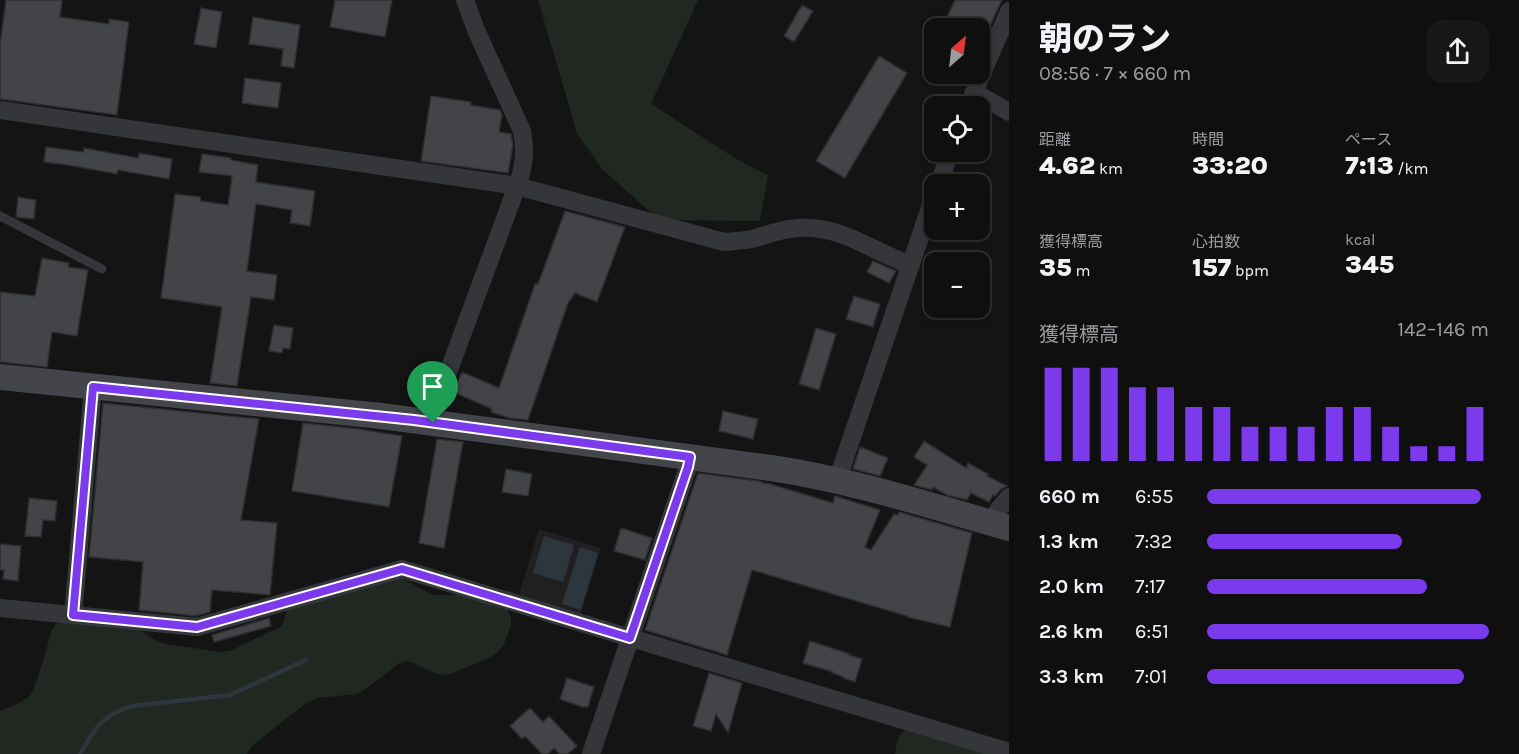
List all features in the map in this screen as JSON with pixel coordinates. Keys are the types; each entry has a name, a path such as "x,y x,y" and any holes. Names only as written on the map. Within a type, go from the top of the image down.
{"street":[{"path":"433,423 435,408 517,186 524,161 525,146 522,131 476,30 465,0"},
{"path":"972,96 1009,11"},
{"path":"990,106 1009,112"},
{"path":"0,110 517,186 724,242 738,242 795,228 827,230 858,240 911,265"},
{"path":"837,481 924,226"},
{"path":"0,377 433,423 794,471 1002,526 998,510 1009,497"},
{"path":"73,615 93,387"},
{"path":"591,754 690,457"},
{"path":"0,608 197,627 402,569 1009,752"}],"lane":[{"path":"0,216 102,268"}],"shaded area":[{"path":"538,0 698,0 651,104 735,158 768,175 760,221 659,220 602,169 577,133"},
{"path":"539,529 601,548 580,616 518,598"},
{"path":"544,536 574,545 563,582 533,573"},
{"path":"580,547 598,553 581,610 562,604"},
{"path":"401,577 432,595 464,595 507,609 511,617 511,625 504,644 490,658 450,674 441,675 406,661 398,664 357,694 317,698 305,704 253,745 247,754 0,754 0,711 20,703 30,695 52,630 60,621 137,628 158,642 221,652 232,650 282,626 288,608"},
{"path":"906,729 985,754 895,754 899,737"}],"building":[{"path":"6,0 62,0 60,17 109,24 109,19 129,22 117,115 0,99 0,44"},
{"path":"335,0 392,0 385,37 330,27"},
{"path":"955,0 1002,0 990,26 990,18 947,18"},
{"path":"802,5 813,11 794,42 784,36"},
{"path":"201,8 222,12 216,48 194,44"},
{"path":"253,17 300,25 294,68 281,66 283,49 249,44"},
{"path":"879,56 907,73 845,178 816,161"},
{"path":"245,78 281,83 278,108 242,103"},
{"path":"431,96 471,102 471,105 500,110 502,115 499,132 511,134 513,145 508,173 421,161"},
{"path":"46,147 83,152 84,148 138,158 139,153 172,159 169,179 118,170 117,174 44,162"},
{"path":"202,154 258,165 256,182 315,191 310,226 290,223 292,210 256,204 247,271 277,275 274,300 251,297 237,386 210,383 222,307 161,298 175,194 200,197 201,201 228,205 232,176 199,172"},
{"path":"18,197 36,200 34,219 16,217"},
{"path":"565,211 625,227 597,302 575,293 568,303 528,420 509,418 491,412 492,409 453,392 462,372 499,388 535,284 538,284"},
{"path":"42,258 69,263 68,267 88,270 77,336 52,332 47,367 0,362 0,292 35,296"},
{"path":"873,261 896,271 889,283 867,272"},
{"path":"854,296 880,304 873,327 846,319"},
{"path":"274,325 293,328 290,349 283,348 282,353 269,351"},
{"path":"816,328 836,334 819,390 799,384"},
{"path":"103,403 259,419 241,520 277,523 270,595 212,590 210,612 196,616 139,610 143,562 89,557"},
{"path":"723,411 758,419 753,439 719,431"},
{"path":"303,423 402,436 389,507 292,491"},
{"path":"437,439 463,442 444,548 419,543"},
{"path":"924,441 966,468 968,463 1007,486 995,496 993,495 989,502 971,493 967,500 947,495 933,487 932,490 914,485 927,465 914,457"},
{"path":"860,447 888,458 880,476 853,469"},
{"path":"506,469 532,474 528,496 502,492"},
{"path":"698,473 767,483 833,503 835,496 880,510 865,547 871,550 894,514 898,515 899,512 972,533 950,627 907,617 752,570 727,655 645,630"},
{"path":"29,498 57,501 55,521 43,520 41,537 25,536"},
{"path":"621,528 652,538 645,560 614,551"},
{"path":"0,544 21,546 18,581 3,579 4,570 0,570"},
{"path":"269,618 271,626 214,642 212,635"},
{"path":"810,641 862,659 855,682 833,672 803,663"},
{"path":"709,673 742,683 728,733 716,714 711,731 693,726"},
{"path":"567,678 594,687 588,707 560,699"},
{"path":"530,708 543,722 549,716 577,746 568,754 559,754 554,748 548,754 542,754 525,736 522,739 510,726"}],"waterway":[{"path":"80,754 100,724 122,709 230,695 306,660"}],"route":[{"path":"93,387 433,423 690,457 630,638 402,569 197,627 73,615 93,387"}]}
